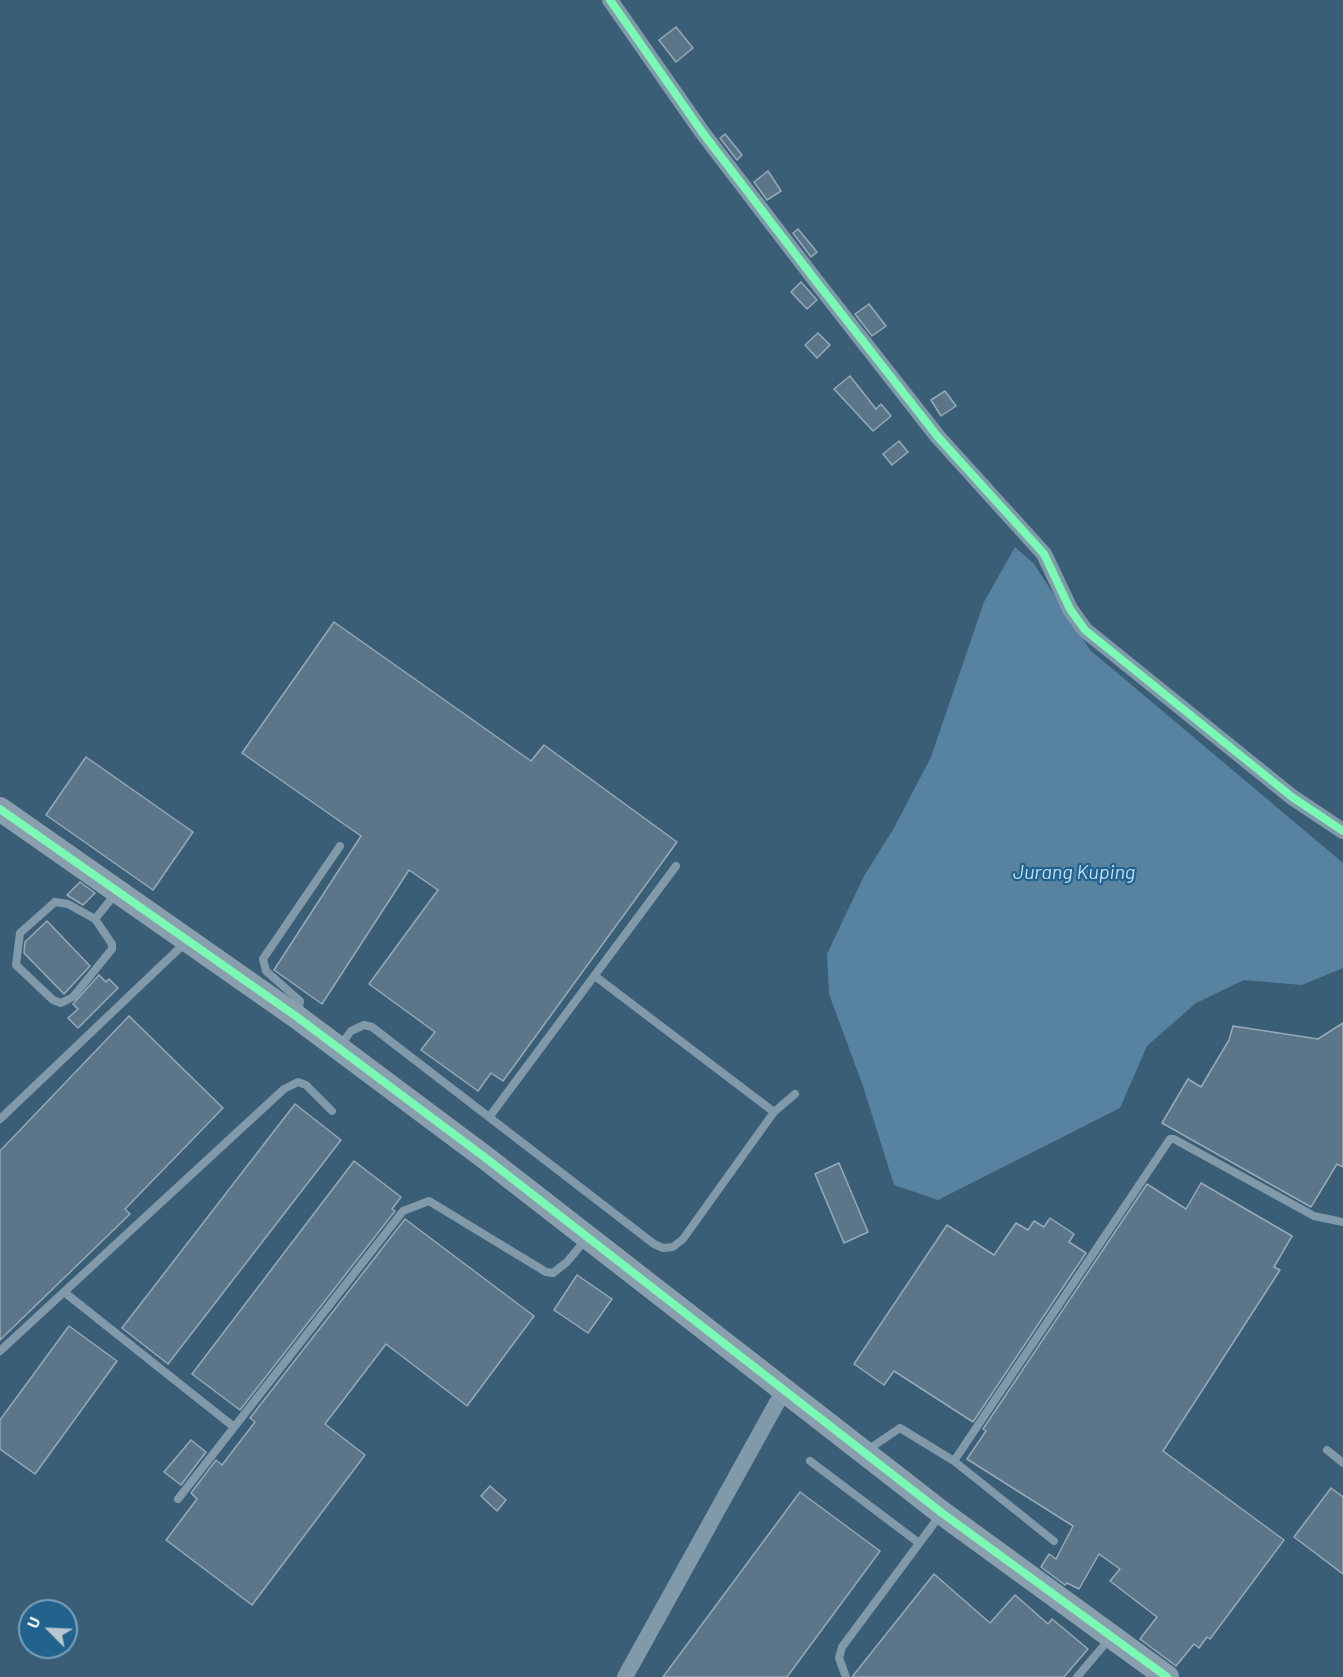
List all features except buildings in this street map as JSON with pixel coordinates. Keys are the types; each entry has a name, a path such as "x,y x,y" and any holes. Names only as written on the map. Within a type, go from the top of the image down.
{"street":[{"path":"610,0 702,132 938,437 1044,554 1070,609 1085,630 1292,797 1343,831"},
{"path":"0,809 297,1017 487,1159 942,1513 1167,1677"},
{"path":"625,1677 784,1390"}],"lane":[{"path":"297,1017 300,1001 266,971 263,959 340,846"},
{"path":"490,1116 676,866"},
{"path":"94,919 117,891"},
{"path":"55,902 68,904 94,919 111,939 112,950 68,1002 53,1000 16,965 20,933 55,902"},
{"path":"0,1119 187,941"},
{"path":"595,976 774,1112"},
{"path":"339,1049 351,1031 364,1025 372,1027 654,1244 663,1248 674,1247 683,1239 774,1112 795,1094"},
{"path":"0,1351 284,1089 298,1082 306,1085 332,1111"},
{"path":"954,1461 1170,1139 1174,1139 1314,1216 1343,1222"},
{"path":"178,1499 403,1210 429,1201 546,1272 553,1273 567,1262 587,1238"},
{"path":"64,1292 234,1427"},
{"path":"865,1453 900,1428 954,1461 1054,1541"},
{"path":"1327,1450 1343,1463"},
{"path":"810,1461 919,1543"},
{"path":"846,1677 840,1658 842,1647 942,1513"},
{"path":"1077,1677 1111,1637"}],"water":[{"name":"Jurang Kuping","path":"1015,547 1034,564 1090,650 1343,863 1343,968 1302,985 1244,980 1196,1003 1147,1046 1120,1108 938,1200 894,1185 863,1086 829,994 827,954 864,876 894,828 931,757 984,602"}],"cycle path":[{"path":"610,0 702,132 938,437 1044,554 1070,609 1085,630 1292,797 1343,831"},
{"path":"0,809 297,1017 487,1159 942,1513 1167,1677"}]}
